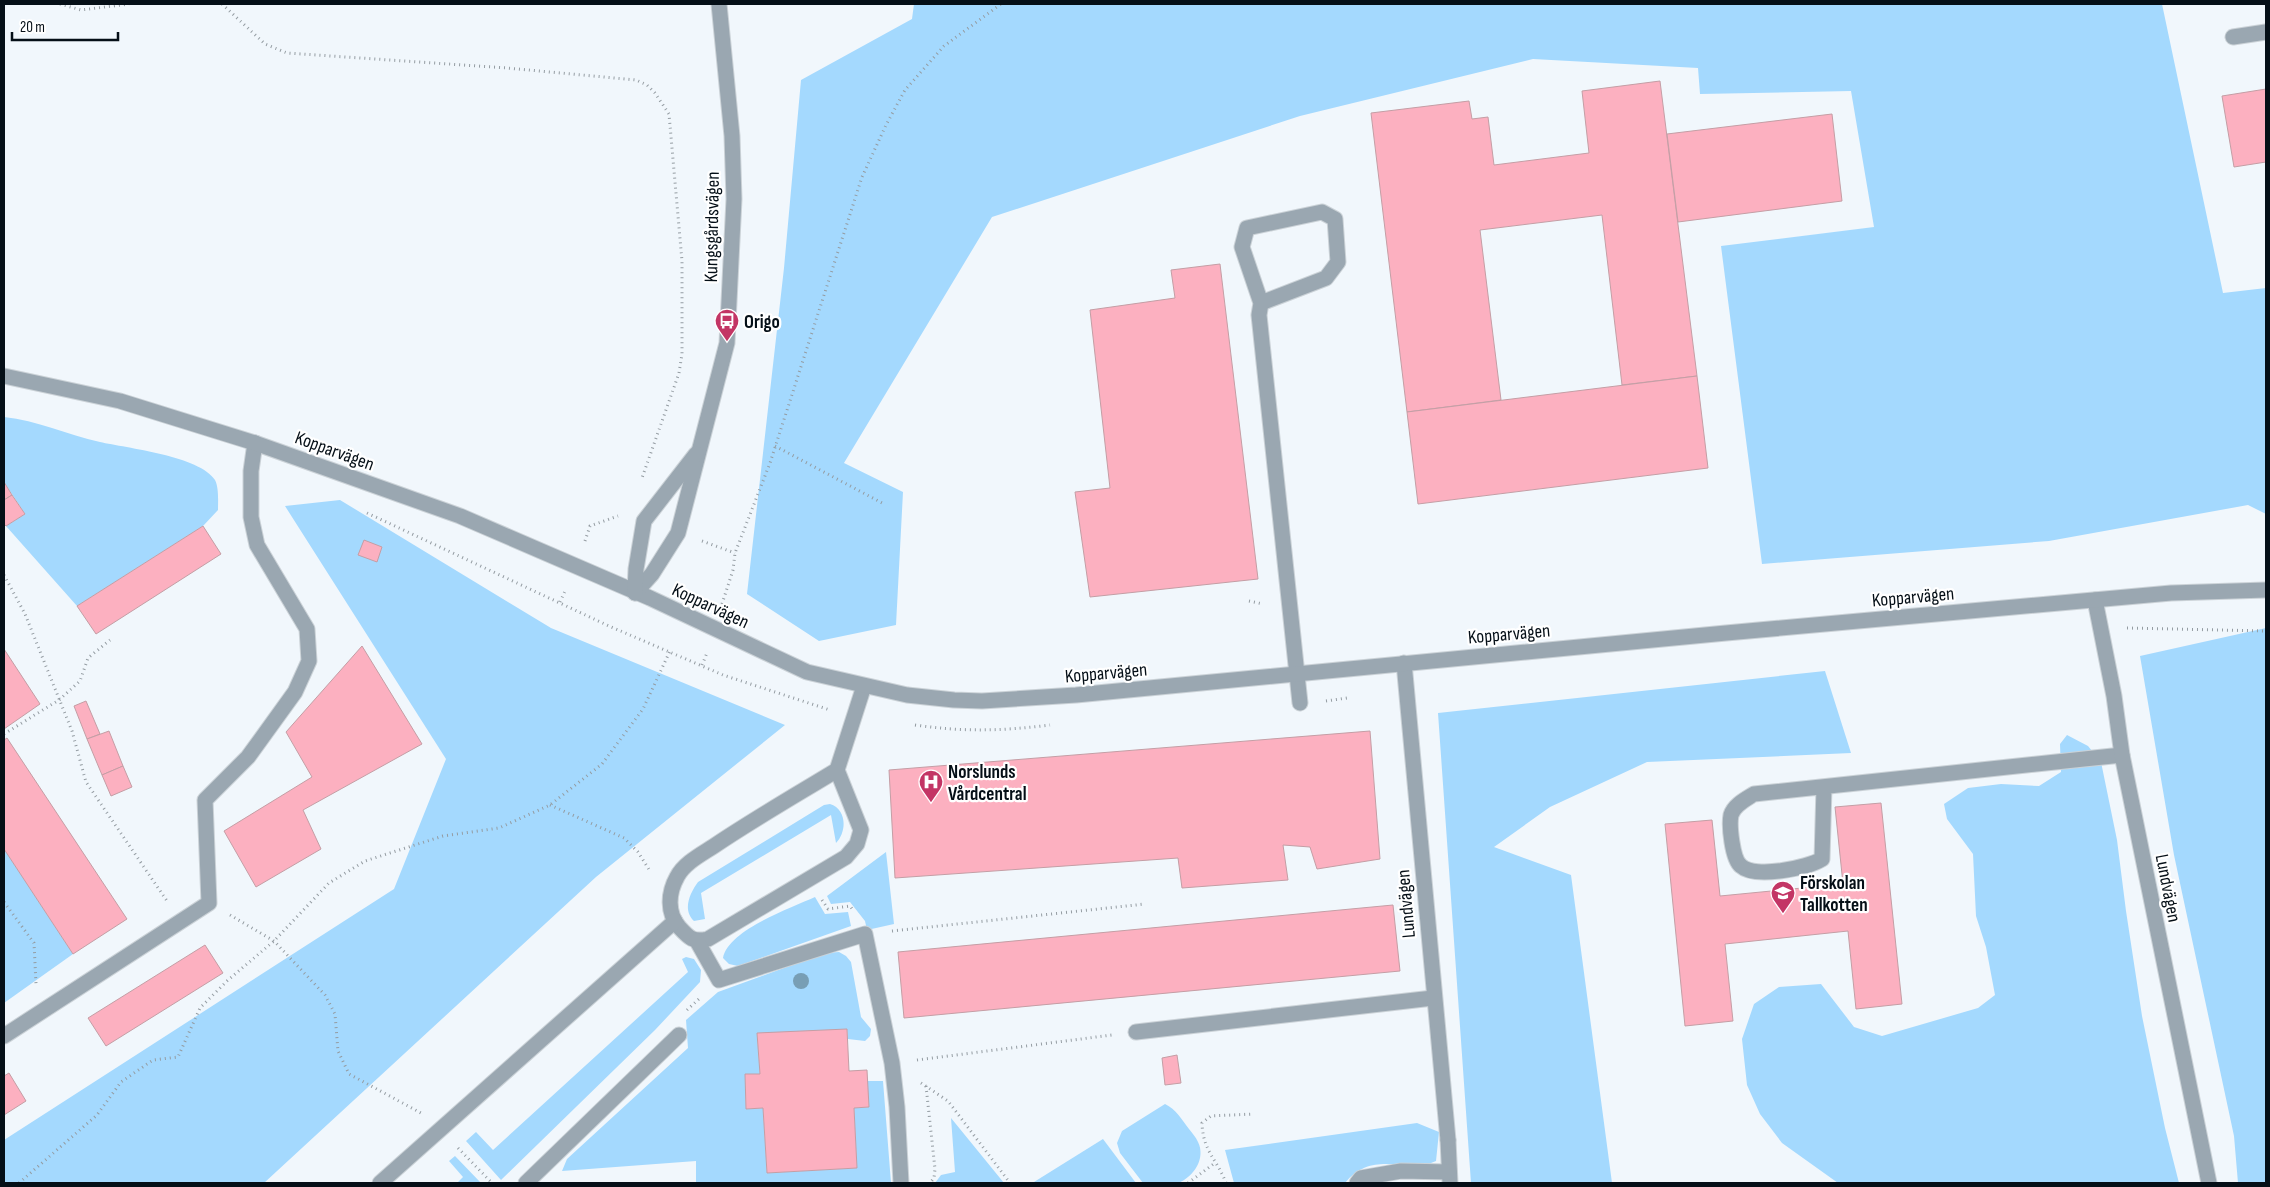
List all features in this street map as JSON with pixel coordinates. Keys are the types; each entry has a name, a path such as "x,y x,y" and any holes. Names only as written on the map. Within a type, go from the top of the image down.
{"street":[{"name":"Kungsgårdsvägen","path":"635,593 652,574 678,533 727,343 734,199 732,136 719,4"},
{"path":"2233,37 2266,32"},
{"path":"1261,303 1326,278 1338,262 1335,219 1322,212 1246,228 1242,247 1261,303 1259,315 1300,703"},
{"name":"Kopparvägen","path":"4,376 120,401 255,443 477,522 807,672 907,695 982,701 1076,695 2171,593 2266,590"},
{"path":"4,1036 210,903 205,800 248,757 295,692 309,661 307,629 256,545 251,516 251,470 255,443"},
{"name":"Kungsgårdsvägen","path":"635,593 636,568 644,521 700,448"},
{"name":"Lundvägen","path":"2094,600 2114,696 2122,755 2209,1183"},
{"name":"Lundvägen","path":"1404,663 1434,998 1445,1094 1450,1177"},
{"path":"837,770 738,830 690,863 677,876 670,894 670,907 675,921 690,938 697,941 708,939 846,856 857,844 860,830 837,770 864,686"},
{"path":"1824,787 1822,859 1811,865 1773,871 1750,871 1741,866 1734,856 1731,814 1737,805 1754,794 2122,755"},
{"path":"380,1183 675,921"},
{"path":"697,941 719,980 865,934 892,1063 897,1107 901,1183"},
{"path":"1136,1032 1434,998"},
{"path":"526,1183 679,1035"},
{"path":"1357,1183 1361,1178 1401,1171 1450,1177"}],"path":[{"path":"60,4 81,10 129,4"},
{"path":"222,4 265,44 286,53 636,80 647,85 655,93 669,114 676,178 682,261 682,354 679,373 670,402 642,480"},
{"path":"678,533 735,553 775,446 862,177 886,125 905,90 944,46 1001,4"},
{"path":"775,446 884,504"},
{"path":"364,512 560,602"},
{"path":"590,526 610,520 624,512"},
{"path":"4,575 25,614 72,731 86,782 181,921"},
{"path":"2099,628 2266,631"},
{"path":"4,734 59,700 80,681 88,658 110,640"},
{"path":"19,1183 97,1115 121,1082 153,1060 178,1057 200,1008 227,981 274,941 329,883 365,861 443,836 500,828 550,805 602,764 643,709 670,651"},
{"path":"550,805 624,838 638,852 670,894"},
{"path":"819,896 828,909 850,906 854,912"},
{"path":"4,902 34,943 36,988 47,1008"},
{"path":"210,903 274,941 304,970 325,995 336,1014 338,1051 349,1074 417,1110 439,1130"},
{"path":"865,934 1144,904"},
{"path":"679,1035 680,1017 719,980"},
{"path":"892,1063 1136,1032"},
{"path":"892,1063 948,1101 1010,1183"},
{"path":"926,1086 935,1169 934,1178 930,1183"},
{"path":"1226,1183 1208,1151 1203,1136 1202,1123 1211,1116 1253,1114"},
{"path":"465,1155 492,1183"},
{"path":"1188,1183 1215,1163"}],"shaded area":[{"path":"914,4 2162,4 2223,293 2266,288 2266,514 2248,505 2049,541 1762,564 1721,246 1874,227 1851,91 1700,94 1698,68 1533,59 1300,116 992,217 844,463 903,492 896,625 819,641 747,594 784,268 801,80 912,19"},
{"path":"4,417 40,424 100,442 162,454 194,465 207,472 215,480 218,491 218,510 203,526 77,606 6,526 25,514 4,482"},
{"path":"340,500 551,628 785,725 596,877 264,1183 4,1183 4,1140 394,889 446,759 285,506"},
{"path":"2266,628 2266,1183 2238,1183 2234,1136 2174,855 2140,656"},
{"path":"1825,671 1851,753 1647,762 1550,807 1494,847 1571,875 1612,1183 1471,1183 1438,713"},
{"path":"2067,735 2088,746 2101,762 2117,840 2142,1016 2165,1128 2179,1183 1838,1183 1782,1143 1760,1114 1747,1085 1742,1039 1754,1004 1779,987 1821,984 1854,1027 1882,1036 1978,1008 1995,995 1986,947 1976,916 1973,854 1947,819 1944,804 1968,788 2001,784 2039,786 2061,772 2060,744"},
{"path":"830,804 840,811 844,821 842,833 836,843 831,815 701,893 705,919 694,921 690,917 688,902 698,882 824,805"},
{"path":"4,849 73,954 4,1003"},
{"path":"886,852 894,924 867,930 865,921 850,902 831,904 827,896"},
{"path":"815,897 825,914 848,912 851,926 738,966 729,964 723,958 727,948 748,929"},
{"path":"839,952 851,962 861,1017 871,1029 870,1036 865,1041 848,1039 847,1029 757,1034 760,1074 745,1074 746,1109 763,1108 767,1173 857,1168 854,1108 869,1107 867,1081 883,1081 891,1183 696,1183 696,1161 562,1171 567,1159 688,1048 686,1020 718,992 825,953"},
{"path":"686,957 694,959 701,970 700,982 655,1030 501,1180 466,1141 476,1132 493,1150 688,972 682,959"},
{"path":"1165,1104 1176,1112 1196,1138 1200,1148 1199,1160 1193,1172 1178,1183 1143,1183 1120,1153 1117,1143 1122,1131"},
{"path":"951,1118 1004,1183 935,1183 941,1175 955,1172"},
{"path":"1417,1123 1439,1132 1436,1161 1425,1165 1379,1164 1367,1167 1356,1173 1345,1183 1234,1183 1225,1150"},
{"path":"1103,1139 1136,1183 1034,1182"},
{"path":"455,1156 481,1183 457,1183 463,1177 449,1161"}],"building":[{"path":"1660,81 1697,376 1622,385 1602,215 1480,230 1501,400 1407,412 1371,113 1469,101 1472,119 1488,117 1494,165 1589,153 1582,91"},
{"path":"2266,89 2266,162 2234,167 2222,96"},
{"path":"1832,114 1842,201 1678,222 1667,134"},
{"path":"1220,264 1258,579 1090,597 1075,492 1110,488 1090,310 1175,298 1171,270"},
{"path":"1697,376 1708,468 1418,504 1407,412"},
{"path":"4,482 12,495 4,500"},
{"path":"12,495 25,514 6,526 4,524 4,500"},
{"path":"203,526 221,554 96,634 77,606"},
{"path":"364,540 382,547 377,562 358,555"},
{"path":"362,646 422,744 303,810 321,849 256,887 224,831 312,777 286,732"},
{"path":"4,649 40,704 4,729"},
{"path":"86,701 100,734 87,739 74,706"},
{"path":"109,731 123,766 102,775 87,739"},
{"path":"1370,731 1380,859 1317,869 1310,847 1283,845 1288,880 1182,888 1178,858 895,878 889,770"},
{"path":"7,738 127,919 73,954 4,849 4,740"},
{"path":"123,766 132,787 111,796 102,775"},
{"name":"Förskolan Tallkotten","path":"1881,803 1902,1004 1856,1009 1848,931 1725,944 1733,1021 1685,1026 1665,824 1712,820 1720,896 1843,884 1835,807"},
{"path":"1393,905 1400,971 904,1018 898,952"},
{"path":"205,945 223,973 106,1046 88,1018"},
{"path":"847,1029 849,1071 867,1070 869,1107 854,1108 857,1168 767,1173 763,1108 746,1109 745,1074 760,1074 757,1033"},
{"path":"1177,1055 1181,1083 1165,1085 1162,1058"},
{"path":"9,1073 26,1101 4,1115 4,1076"}],"place":[{"name":"Origo","path":"727,342"},
{"name":"Norslunds Vårdcentral","path":"931,803"},
{"name":"Förskolan Tallkotten","path":"1783,914"}]}
